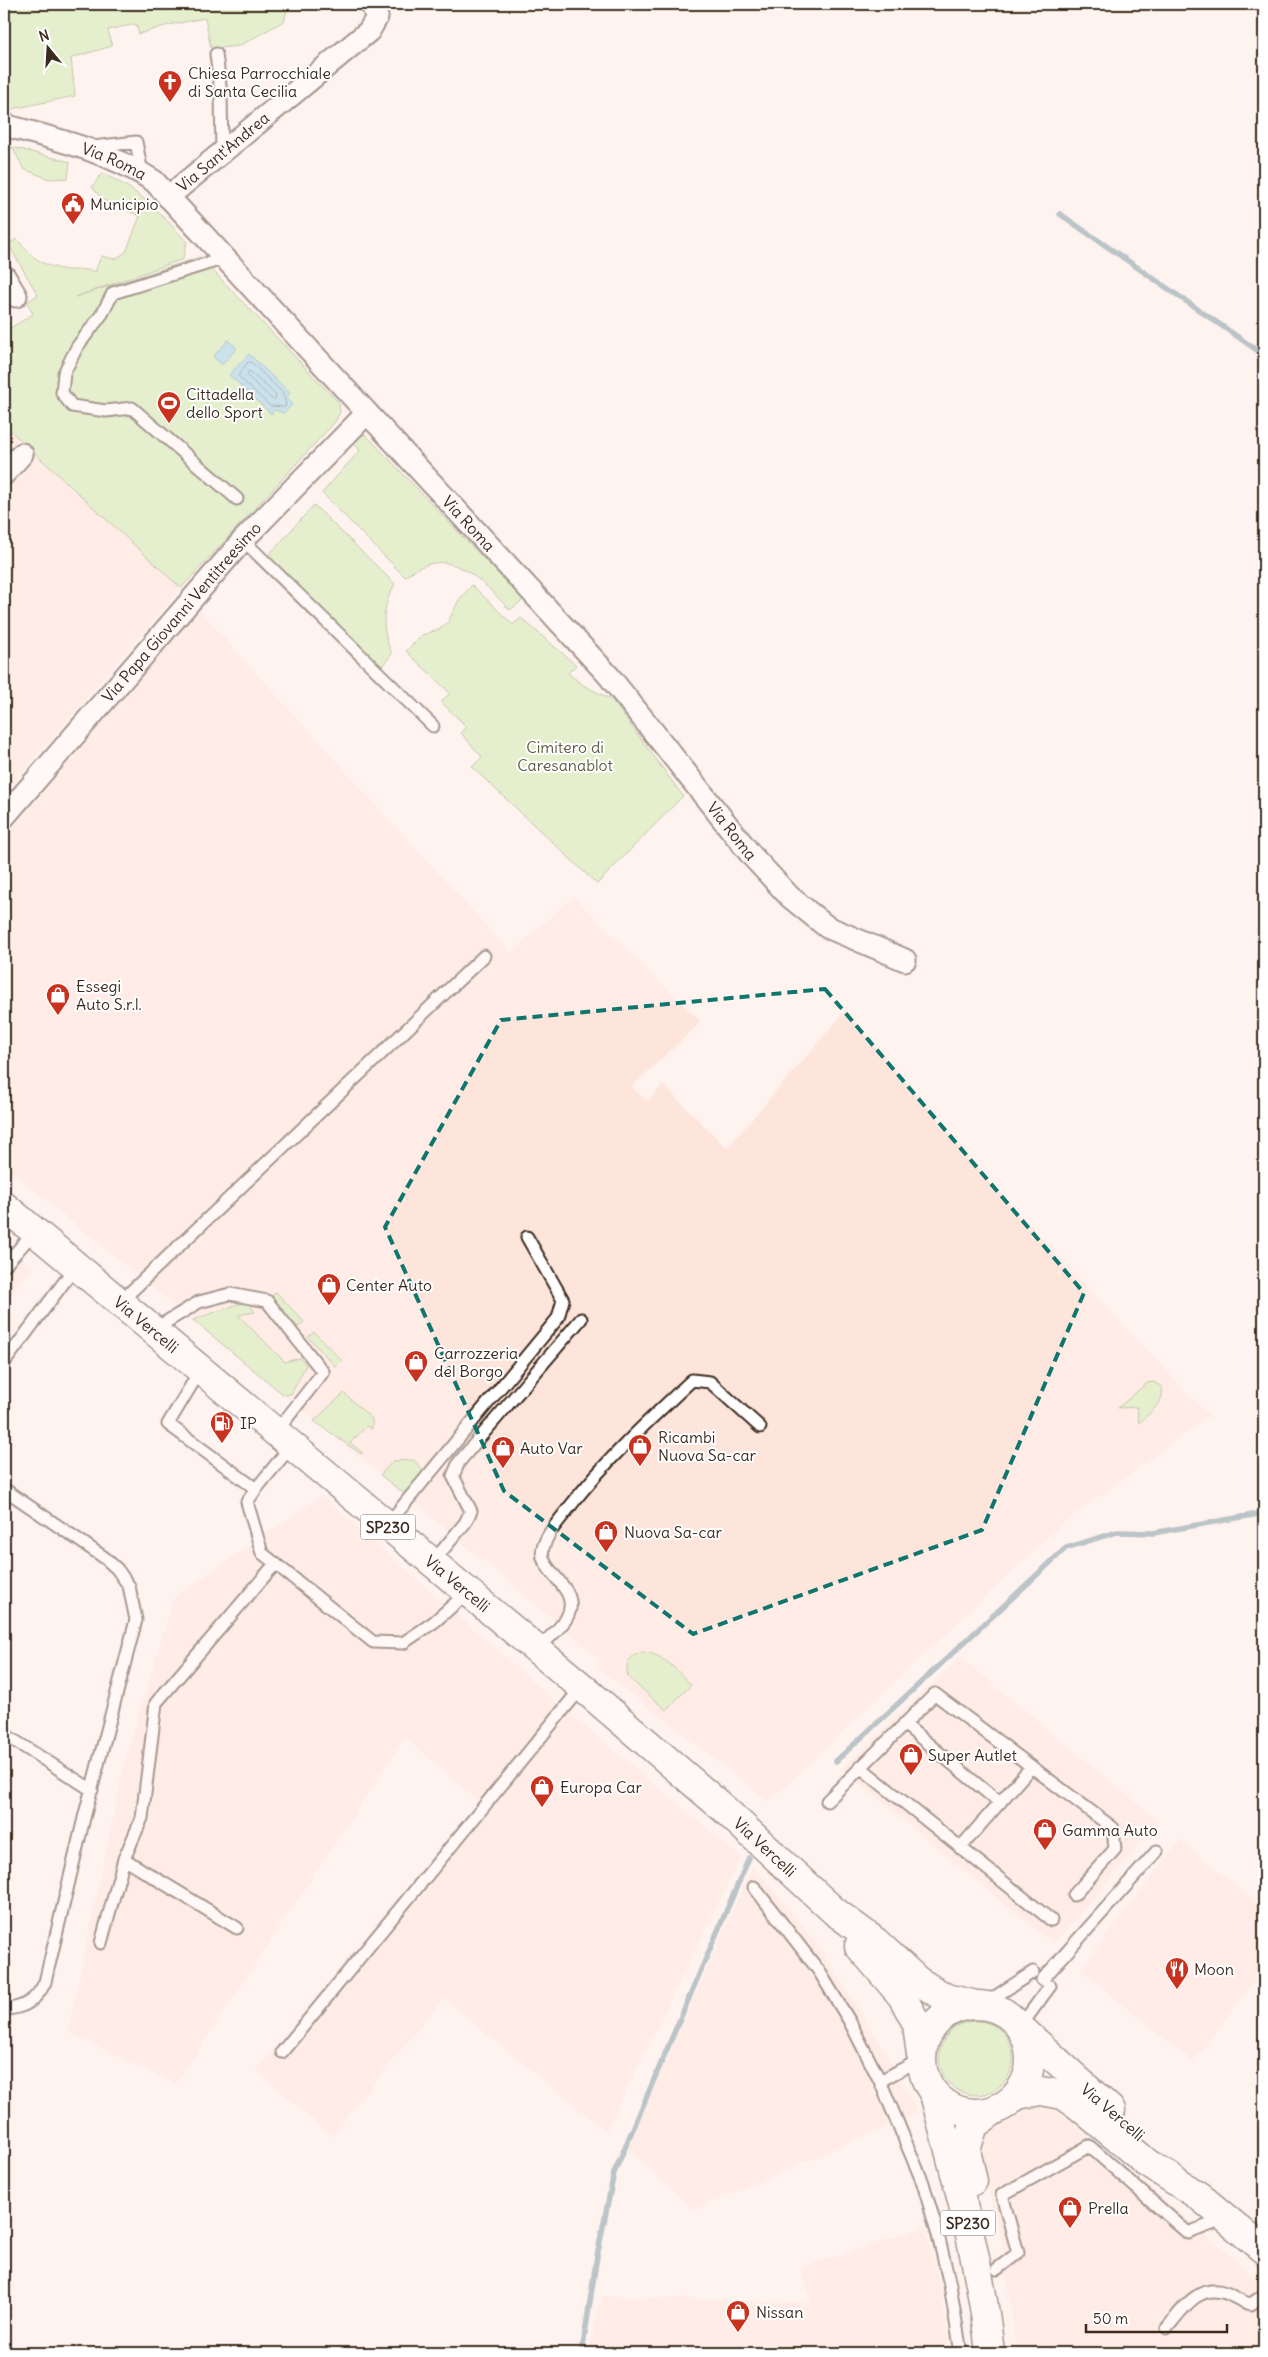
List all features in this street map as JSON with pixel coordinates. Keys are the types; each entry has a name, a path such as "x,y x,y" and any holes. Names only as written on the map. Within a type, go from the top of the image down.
{"main road":[{"name":"Via Vercelli","path":"4,1206 582,1687 724,1809 834,1911 876,1942 918,1981 946,1998 978,2004"},
{"name":"Via Vercelli","path":"834,1911 865,1955 902,1996 917,2024 921,2059"},
{"name":"SP230","path":"978,2004 997,2008 1012,2017 1022,2029 1030,2046 1031,2060 1028,2075 1006,2102 974,2125 966,2150 986,2220 1002,2299 1006,2353"},
{"path":"921,2059 924,2041 934,2023 949,2011 978,2004"},
{"name":"Via Vercelli","path":"1022,2029 1178,2170 1199,2196"},
{"name":"SP230","path":"921,2059 925,2078 934,2094 968,2225 985,2303 990,2353"},
{"name":"Via Vercelli","path":"1006,2102 1041,2091 1063,2096 1079,2106 1148,2162 1199,2196 1264,2250"},
{"name":"SP230","path":"934,2094 946,2105 962,2112 977,2113 1006,2102"}],"street":[{"name":"Via Sant'Andrea","path":"168,197 370,31 377,17 371,4"},
{"name":"Via Roma","path":"4,125 85,148 115,159 154,181 609,676 752,856 790,897 827,928 906,960"},
{"path":"4,276 16,296"},
{"name":"Via Papa Giovanni Ventitreesimo","path":"4,817 243,540 367,413"},
{"path":"4,474 22,454"}],"lane":[{"path":"216,54 221,94 222,153"},
{"path":"225,258 113,293 102,314 77,348 64,373 62,393 72,406 106,411 132,408 237,499"},
{"path":"243,540 433,726"},
{"path":"120,1302 484,956"},
{"path":"4,1266 34,1232"},
{"path":"387,1525 558,1318 563,1300 526,1237"},
{"path":"4,1363 76,1266"},
{"path":"153,1330 199,1302 230,1294 267,1301 323,1372 256,1490 247,1502 262,1553 275,1564 373,1642 403,1643 434,1622 467,1593"},
{"path":"432,1563 465,1523 471,1511 453,1476 459,1462 581,1320"},
{"path":"201,1369 168,1424 256,1490"},
{"path":"537,1650 566,1618 570,1606 567,1592 544,1560 543,1549 551,1532 589,1482 650,1418 692,1380 710,1382 760,1427"},
{"path":"4,1489 117,1569 129,1586 136,1620 45,1982 32,2000 18,2008 4,2009"},
{"path":"101,1944 124,1859 142,1818 156,1703 275,1564"},
{"path":"282,2052 582,1687"},
{"path":"827,1801 935,1694 1112,1828 1115,1849 1074,1895"},
{"path":"904,1724 1000,1803"},
{"path":"4,1734 92,1790"},
{"path":"860,1767 1051,1920"},
{"path":"960,1848 1031,1767"},
{"path":"1022,2029 1046,1983 1157,1852"},
{"path":"124,1859 237,1928"},
{"path":"754,1887 819,1971 850,2022 880,2081 923,2183 950,2285 961,2353"},
{"path":"978,2004 1033,1972"},
{"path":"880,2081 921,2059"},
{"path":"996,2269 1018,2253 1002,2195 1089,2146 1188,2233 1226,2219"},
{"path":"1167,2328 1192,2298 1202,2292 1225,2293 1240,2302 1251,2304 1264,2295"}],"highlighted area":[{"path":"825,989 1084,1293 982,1530 693,1634 504,1491 385,1227 501,1020"}],"shaded area":[{"path":"4,425 19,440 4,458"},
{"path":"37,454 181,588 4,794 4,491"},
{"path":"198,609 511,953 573,896 701,1022 632,1087 647,1101 663,1085 727,1148 846,1010 996,1189 1209,1416 1062,1524 769,1802 597,1667 602,1661 407,1496 4,1166 4,839"},
{"path":"4,1243 33,1267 4,1303"},
{"path":"322,1496 561,1706 741,1857 606,2131 443,1998 331,2136 256,2070 478,1801 405,1737 176,2084 68,2032 125,1759 174,1597"},
{"path":"960,1657 1159,1821 1059,1939 1053,1942 842,1769"},
{"path":"1181,1840 1264,1909 1264,1968 1193,2062 1080,1969"},
{"path":"753,1865 822,1950 885,2051 918,2113 694,2210 627,2149"},
{"path":"1047,2101 1264,2284 1264,2353 1017,2353 1002,2244 983,2164 976,2147 994,2124 1025,2107"},
{"path":"925,2227 941,2290 950,2353 588,2353 602,2296 811,2303 800,2268"}],"green space":[{"path":"4,4 285,4 287,11 284,21 239,46 211,49 205,18 168,25 139,34 136,24 108,30 112,46 71,58 75,96 7,110 4,108"},
{"path":"12,147 70,162 68,178 49,179 24,169"},
{"name":"Cittadella dello Sport","path":"102,173 128,187 149,203 187,242 183,259 75,297 200,257 339,403 340,412 335,422 181,588 4,425 4,332 33,314 27,302 38,295 8,244 17,239 32,256 44,264 59,269 95,272 101,256 115,259 126,252 140,216 103,200 92,187"},
{"path":"365,434 523,600 510,610 475,577 463,569 450,564 436,563 421,567 405,577 322,493 360,450 351,441"},
{"path":"314,505 395,584 387,602 384,619 384,628 392,654 382,666 373,663 268,556"},
{"name":"Cimitero di Caresanablot","path":"472,585 513,625 521,618 576,665 568,673 583,685 612,700 683,796 597,884 472,767 482,757 461,733 467,727 441,702 450,693 406,651 422,635 440,629 448,622 459,600"},
{"path":"276,1292 304,1322 298,1327 270,1298"},
{"path":"247,1301 255,1312 238,1315 285,1362 300,1358 306,1365 291,1394 284,1395 193,1320"},
{"path":"314,1332 342,1361 336,1367 308,1337"},
{"path":"1153,1382 1161,1386 1162,1397 1156,1407 1139,1423 1137,1407 1118,1408 1147,1383"},
{"path":"344,1393 372,1419 372,1429 367,1426 350,1443 363,1453 361,1454 314,1421"},
{"path":"414,1460 426,1473 407,1496 380,1475 393,1461"},
{"path":"644,1652 651,1653 664,1660 676,1669 691,1685 666,1710 629,1678 627,1673 629,1660 635,1655"},
{"path":"969,2021 983,2021 997,2027 1007,2037 1013,2051 1013,2065 1007,2079 997,2089 983,2095 969,2095 955,2089 945,2079 939,2065 939,2051 945,2037 955,2027"}],"water":[{"path":"228,340 237,348 222,365 213,357"},
{"path":"249,354 290,393 287,397 292,405 284,413 274,410 271,414 229,375"}],"waterway":[{"path":"1060,214 1264,355"},
{"path":"836,1761 1066,1548 1117,1532 1153,1533 1264,1513"},
{"path":"582,2353 597,2256 614,2173 749,1858"}],"place":[{"name":"Chiesa Parrocchiale di Santa Cecilia","path":"170,103"},
{"name":"Municipio","path":"73,225"},
{"name":"Cittadella dello Sport","path":"169,424"},
{"name":"Essegi Auto S.r.l.","path":"58,1016"},
{"name":"Center Auto","path":"329,1306"},
{"name":"Carrozzeria del Borgo","path":"416,1383"},
{"name":"IP","path":"222,1444"},
{"name":"Ricambi Nuova Sa-car","path":"640,1467"},
{"name":"Auto Var","path":"503,1469"},
{"name":"Nuova Sa-car","path":"606,1553"},
{"name":"Super Autlet","path":"911,1776"},
{"name":"Europa Car","path":"542,1808"},
{"name":"Gamma Auto","path":"1045,1851"},
{"name":"Moon","path":"1177,1990"},
{"name":"Prella","path":"1070,2229"},
{"name":"Nissan","path":"738,2333"}]}
